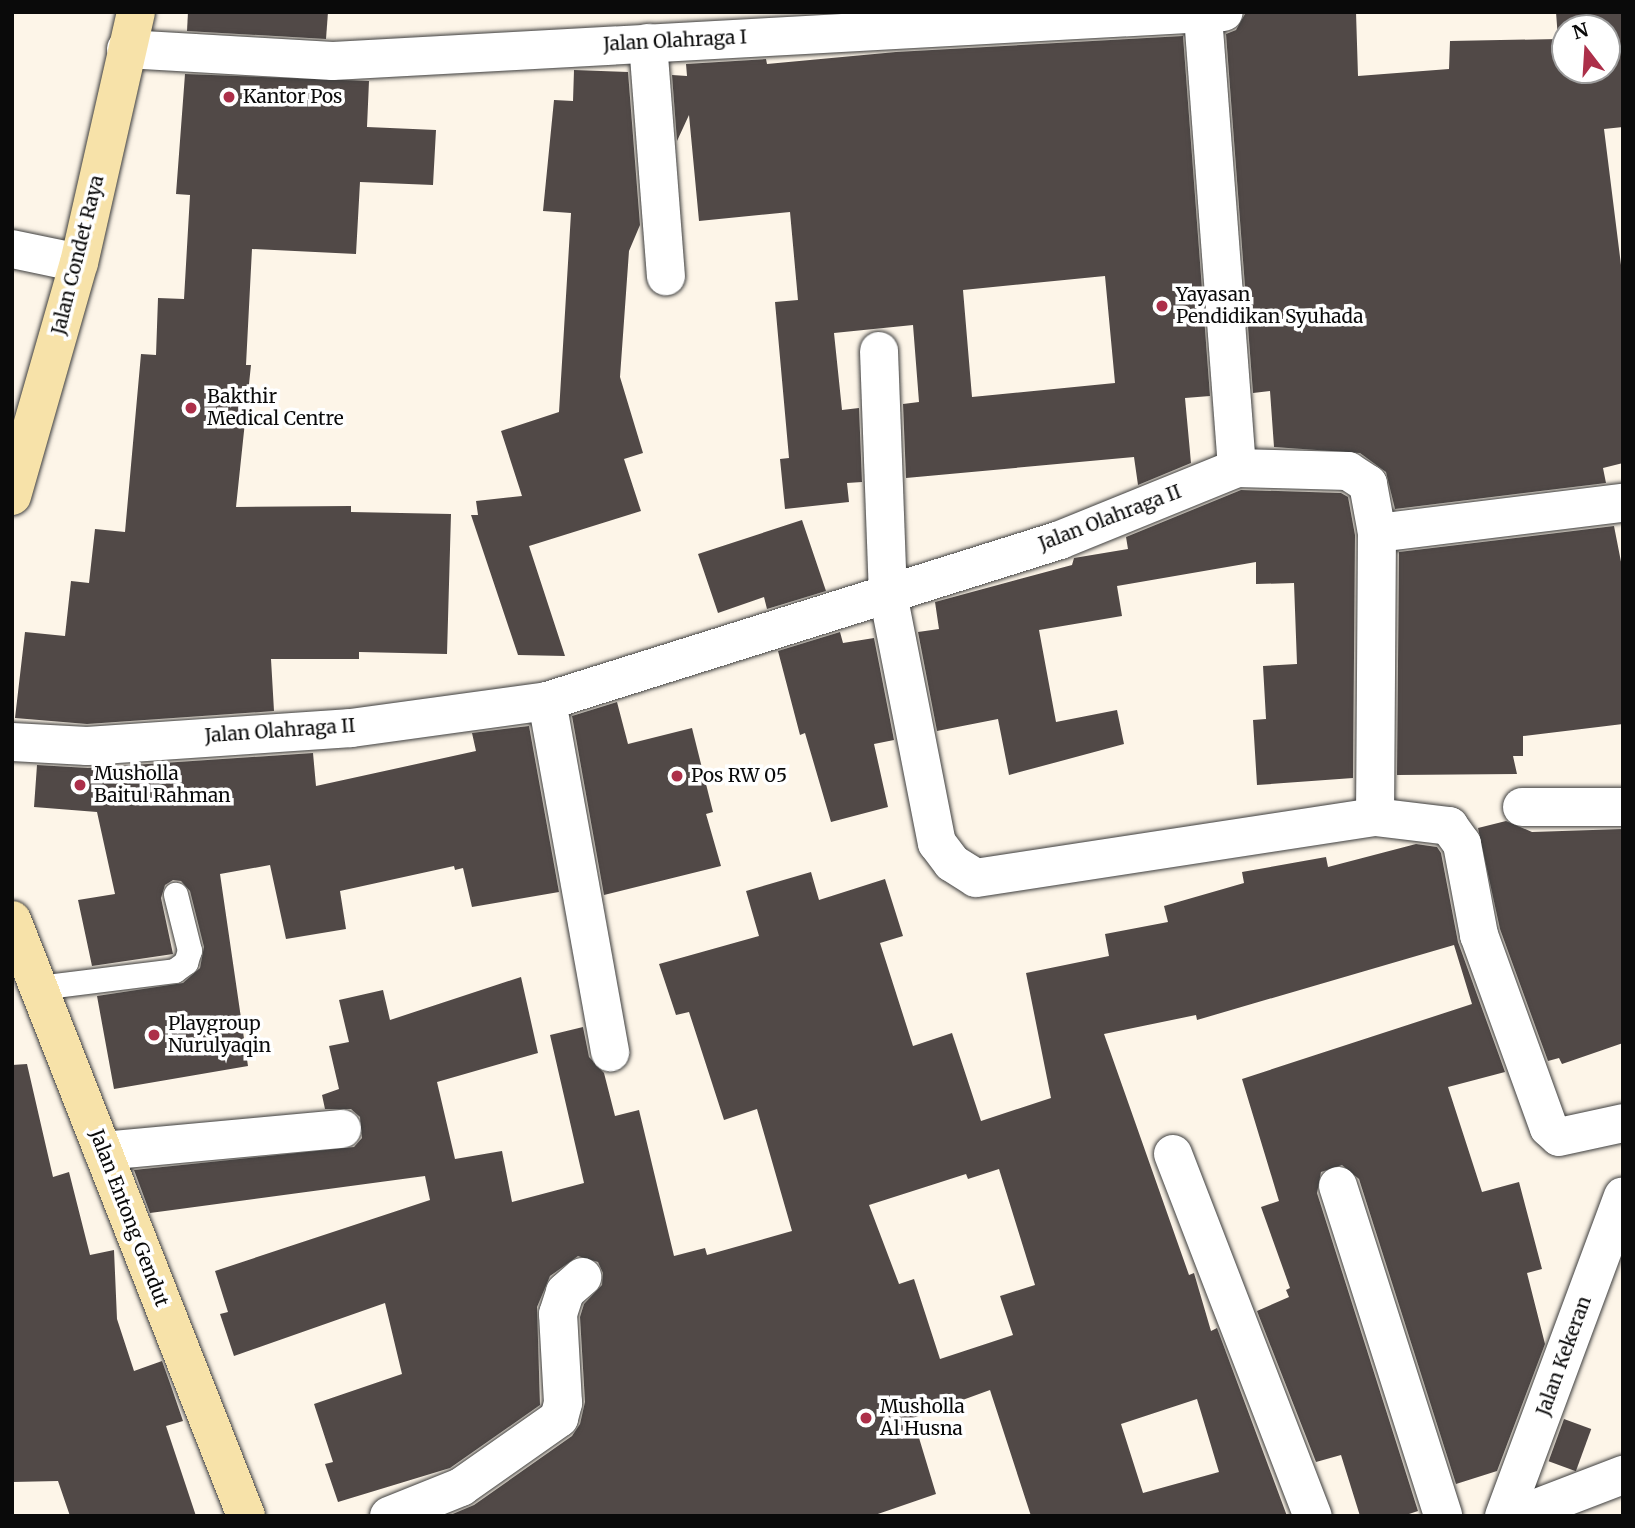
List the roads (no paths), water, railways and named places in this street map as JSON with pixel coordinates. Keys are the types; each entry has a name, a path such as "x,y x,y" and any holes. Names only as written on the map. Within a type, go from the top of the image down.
{"street":[{"name":"Jalan Condet Raya","path":"12,496 79,263 136,12"},
{"name":"Jalan Olahraga I","path":"126,49 333,61 1060,17 1213,13"},
{"path":"1213,13 1237,468 1348,471 1368,484 1377,533 1375,817"},
{"path":"648,43 666,276"},
{"path":"12,248 79,263"},
{"path":"879,351 888,594 937,842 953,863 976,878 1375,817 1449,826 1462,844 1479,935 1549,1128 1559,1137 1623,1123"},
{"name":"Jalan Olahraga II","path":"12,742 87,746 352,728 547,701 1060,540 1237,468"},
{"path":"1377,533 1623,503"},
{"path":"547,701 610,1052"},
{"path":"1522,807 1623,807"},
{"name":"Jalan Entong Gendut","path":"12,920 246,1516"},
{"path":"103,1151 342,1129"},
{"path":"1173,1154 1313,1516"},
{"path":"1338,1186 1443,1516"},
{"name":"Jalan Kekeran","path":"1504,1516 1623,1196"},
{"path":"389,1516 461,1487 559,1418 563,1403 558,1314 565,1292 582,1276"},
{"path":"1516,1516 1623,1475"}],"lane":[{"path":"39,988 175,971 186,963 190,951 176,895"}],"place":[{"name":"Kantor Pos","path":"229,97"},
{"name":"Yayasan Pendidikan Syuhada","path":"1162,306"},
{"name":"Bakthir Medical Centre","path":"191,408"},
{"name":"Pos RW 05","path":"677,776"},
{"name":"Musholla Baitul Rahman","path":"80,785"},
{"name":"Playgroup Nurulyaqin","path":"154,1035"},
{"name":"Musholla Al Husna","path":"866,1418"}]}
